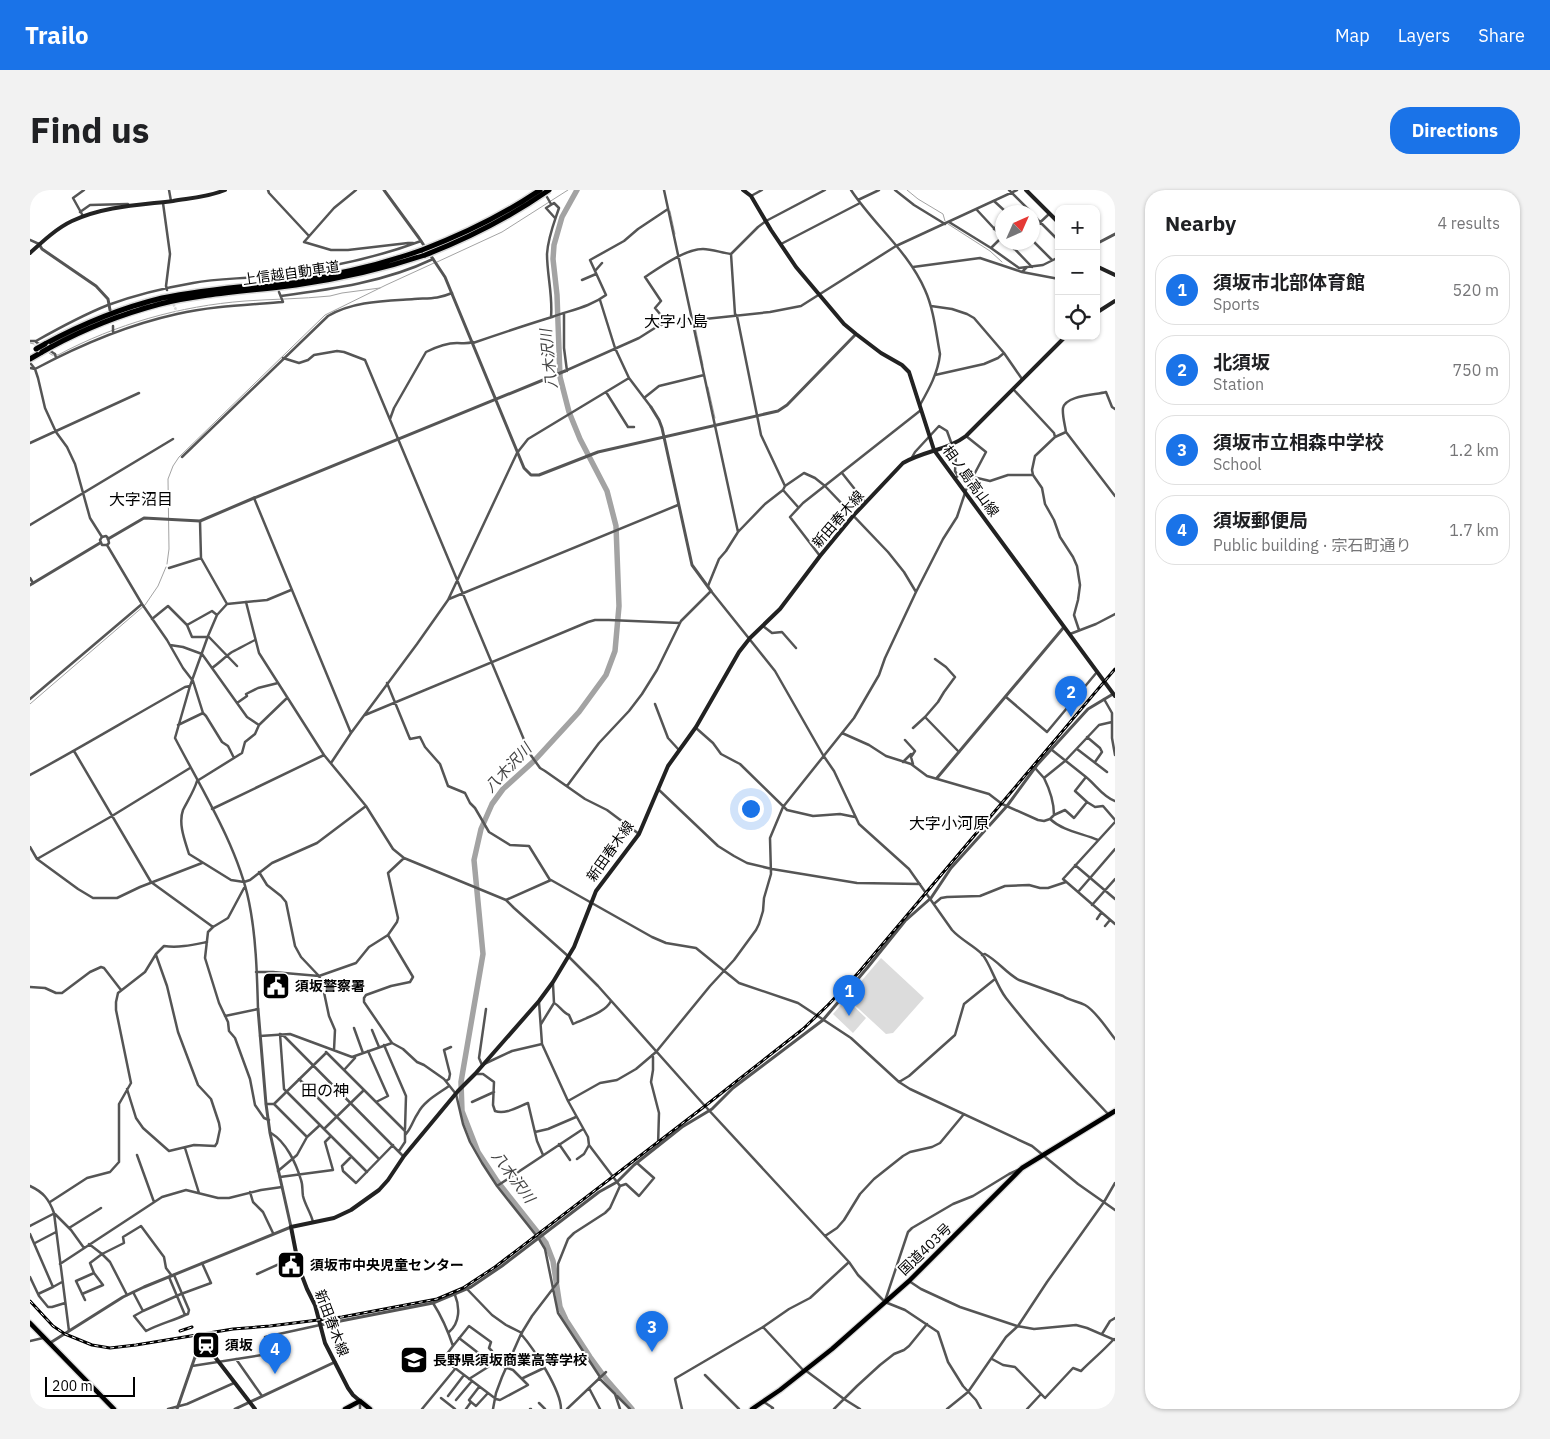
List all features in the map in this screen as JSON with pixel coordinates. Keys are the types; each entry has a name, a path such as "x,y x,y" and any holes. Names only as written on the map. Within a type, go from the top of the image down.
{"highway":[{"name":"上信越自動車道","path":"30,362 42,352 78,333 107,321 162,304 206,296 295,286 380,269 424,252 478,226 540,190"},
{"name":"上信越自動車道","path":"30,353 75,329 105,316 160,299 340,273 453,244 514,212 549,190"},
{"name":"国道403号","path":"752,1409 804,1371 909,1281 1022,1168 1115,1111"},
{"path":"30,1323 114,1409"},
{"path":"345,1409 360,1401 370,1409"}],"main road":[{"path":"30,253 39,244 82,214 206,196 225,190"},
{"name":"相ノ島高山線","path":"743,190 751,196 796,267 844,324 909,372 934,450 1114,695"},
{"path":"1026,190 1055,219"},
{"path":"1100,268 1115,275"},
{"path":"1100,309 1115,300"},
{"name":"新田春木線","path":"360,1401 348,1388 325,1343 314,1305 299,1268 291,1227 334,1218 351,1210 370,1198 388,1180 404,1156 539,1001 553,982 574,947 596,891 639,834 668,766 696,727 739,652 750,638 782,606 853,516 903,462 952,445 966,436 1062,340"},
{"path":"210,1354 255,1409"}],"street":[{"path":"30,193 34,190"},
{"path":"84,190 73,198 82,214 90,206 128,204 129,207"},
{"path":"169,190 171,201"},
{"path":"268,190 268,193 309,236"},
{"path":"356,190 334,208 304,242 331,250 357,250 408,242 415,244"},
{"path":"384,190 445,277 526,471 534,475 539,475 598,452 778,411 856,334"},
{"path":"664,190 738,532"},
{"path":"751,196 762,190"},
{"path":"731,254 766,221 825,190"},
{"path":"820,556 790,517 798,507 920,408 935,375 940,354 931,306 925,289 913,267 851,190"},
{"path":"780,244 879,190"},
{"path":"895,190 914,205 945,224"},
{"path":"102,537 106,536 108,538 144,518 200,521 566,371 639,338 658,326 667,323 737,316 801,306 896,246 976,210 1010,191 1017,190"},
{"path":"1010,191 1024,205"},
{"path":"546,197 551,204 554,203 559,208 550,231 548,254 551,317"},
{"path":"994,201 998,205"},
{"path":"163,202 170,254 166,289"},
{"path":"551,204 546,208 555,218"},
{"path":"390,419 394,408 426,352 447,344 473,343 584,308 600,300 606,295 590,260 624,241 668,209"},
{"path":"976,210 1002,237 991,248"},
{"path":"1049,214 1040,222 1055,238"},
{"path":"949,222 1019,268 1043,265 1055,259"},
{"path":"1100,242 1115,234"},
{"path":"30,240 39,244 42,249 96,286 108,299 110,310"},
{"path":"30,341 34,341 83,316 138,295 195,283 272,276 340,264 421,241"},
{"path":"1040,248 1052,260"},
{"path":"658,326 662,321 660,314 655,308 661,301 646,277 662,265 695,250 700,249 731,254"},
{"path":"1015,250 1032,266"},
{"path":"731,254 735,314 737,316 762,438 785,486"},
{"path":"913,267 980,258 1022,272 1055,278"},
{"path":"281,296 363,283 399,273 433,260"},
{"path":"582,280 595,273 602,263"},
{"path":"1022,272 1027,267"},
{"path":"30,368 35,369 56,356 113,332 177,313 248,304 283,302 279,292"},
{"path":"182,457 328,316 344,307 385,301 436,299 452,292"},
{"path":"600,300 615,348 629,378 659,420 692,565 784,684 823,755 834,771 855,818 862,827 909,869 957,935 982,955 1004,995 1016,1011 1066,1069 1110,1115"},
{"path":"931,306 952,309 974,318 1004,352 1022,380"},
{"path":"564,313 566,371"},
{"path":"113,326 113,332"},
{"path":"34,341 56,356"},
{"path":"283,358 300,363 314,355 337,351 365,360 530,754 540,768 585,800 607,810 639,834"},
{"path":"935,375 984,364 998,358 1004,352"},
{"path":"30,362 35,369 45,408 56,432 75,464 90,518 102,537"},
{"path":"644,398 659,386 704,375"},
{"path":"330,763 350,733 418,644 448,600 518,453 528,439 629,378"},
{"path":"1013,389 1054,433 1054,437"},
{"path":"606,392 628,427 634,426"},
{"path":"1115,409 1112,407 1106,392 1082,396 1066,402 1063,407 1066,432 1115,496"},
{"path":"30,443 139,393"},
{"path":"911,459 939,426 947,431 956,456 955,471 958,476 954,479"},
{"path":"1066,432 1054,437 1035,456 1032,470 1033,475 1042,488 1045,504 1054,520 1060,537 1077,566 1080,584 1074,615 1079,630"},
{"path":"568,1101 600,1083 617,1080 636,1069 656,1052 723,970 734,960 759,924 772,869 770,838 783,807 854,718 879,675 916,592 943,539 957,517 965,493 986,452 966,436"},
{"path":"30,525 173,439"},
{"path":"842,472 866,503"},
{"path":"708,586 719,559 738,532 785,486 804,473 815,478 825,486 888,552 904,572 916,592"},
{"path":"974,477 990,482 1008,475 1033,475"},
{"path":"783,490 798,507"},
{"path":"254,498 350,733"},
{"path":"448,600 678,505"},
{"path":"200,521 201,558 227,604"},
{"path":"30,578 32,584 100,543 102,537"},
{"path":"108,538 109,543 107,545 144,608 193,681 203,713 222,742 228,746 234,758"},
{"path":"100,543 104,546 107,545"},
{"path":"169,568 201,558"},
{"path":"50,1343 133,1292 291,1227 270,1133 266,1104 253,926 249,901 234,855 212,808 174,738 190,686 216,615 227,604 266,600 291,590"},
{"path":"567,786 599,742 630,711 657,670 680,623 711,591"},
{"path":"246,602 259,653 324,755 366,806 394,849 404,858 506,900 568,956 825,1236 858,1275 885,1302 905,1310 938,1332 948,1362 981,1409"},
{"path":"30,699 142,604"},
{"path":"152,618 168,606 187,625 192,637 208,637 238,666"},
{"path":"187,625 212,611 216,615"},
{"path":"1070,634 1115,614"},
{"path":"365,715 588,622 609,620 680,623"},
{"path":"763,626 772,633 782,632 796,648"},
{"path":"936,778 1064,627"},
{"path":"212,668 255,640"},
{"path":"170,645 183,647 202,654 247,717 259,725"},
{"path":"913,728 938,702 955,677 946,667 935,660"},
{"path":"1006,697 1047,732 1097,672"},
{"path":"237,703 247,696 246,694 258,688 278,683"},
{"path":"387,683 410,739 420,737 425,747 440,764 448,786 465,793 489,832 510,845 529,846 550,880 652,937 666,943 696,948 739,984 798,1003 851,1038 899,1082 1024,1142 1043,1154 1078,1184 1115,1210"},
{"path":"30,775 185,687 190,686"},
{"path":"192,1366 268,1354 265,1337 433,1303 455,1295 486,1278 599,1192 616,1182 682,1127 710,1111 733,1088 822,1020 905,921 930,898 951,868 1007,806 1035,768 1088,709 1114,695"},
{"path":"287,698 259,725 255,734 245,742 242,753 197,781 180,820 189,854 231,880 244,882 250,880 272,863 317,842 366,806"},
{"path":"1104,700 1112,713 1112,738 1115,754"},
{"path":"655,704 668,738 679,750"},
{"path":"178,725 203,713"},
{"path":"925,717 959,752"},
{"path":"1044,778 1077,749 1098,724 1112,722"},
{"path":"696,727 713,743 720,754 740,764 783,807 791,812 813,816 840,814 855,818"},
{"path":"842,733 869,745 886,756 913,766 927,776 989,794 1007,806 1038,820 1050,819 1065,810 1074,818 1087,802"},
{"path":"1087,737 1102,752 1095,762"},
{"path":"905,740 915,751 911,757 913,766"},
{"path":"1077,749 1107,772"},
{"path":"1052,750 1086,777 1102,794 1115,801"},
{"path":"74,751 151,882 213,927"},
{"path":"902,762 912,754"},
{"path":"212,808 324,755"},
{"path":"37,859 190,768"},
{"path":"1035,768 1044,778 1050,790 1054,802 1054,815"},
{"path":"1086,777 1075,791 1095,807 1103,806 1115,821 1063,879 1115,924"},
{"path":"658,789 718,846 747,863 857,883 920,884"},
{"path":"1050,819 1062,828 1076,831 1098,840"},
{"path":"1112,825 1115,828"},
{"path":"30,847 37,859 93,898 117,898 151,882 202,863"},
{"path":"1078,892 1115,849"},
{"path":"256,972 319,976 356,964 369,947 388,935 398,922 388,873 404,858"},
{"path":"1075,866 1115,899"},
{"path":"260,872 267,885 286,902 295,946 306,964 319,976 322,983 329,1016 335,1030 334,1050"},
{"path":"1092,905 1115,879"},
{"path":"506,900 550,880"},
{"path":"935,903 941,898 947,897 980,896 1005,886 1029,885 1048,888 1066,882"},
{"path":"245,887 228,918 208,932 205,958 209,974 228,1022 229,1031 235,1038 250,1079 255,1105 264,1118 269,1120"},
{"path":"1096,919 1101,913"},
{"path":"1105,926 1110,920"},
{"path":"388,935 413,977 410,982 390,986 366,996 364,1002 392,1042 404,1049 417,1062 438,1074 457,1093 463,1124 470,1142 498,1186 539,1238 547,1257 558,1314 600,1378 630,1409"},
{"path":"50,1202 87,1178 110,1172 120,1162 119,1104 131,1083 116,1010 118,993 145,972 156,954 164,946 182,947 207,942"},
{"path":"127,1089 133,1113 143,1128 169,1151 194,1146 214,1146 217,1143 220,1129 219,1123 210,1099 198,1085 178,1032 167,986 156,954"},
{"path":"982,955 985,954 993,958 1019,980 1062,996 1068,1001 1083,1004 1089,1008 1115,1038"},
{"path":"30,987 45,988 56,993 62,993 90,972 101,967 104,968 121,990"},
{"path":"899,1082 909,1076 955,1035 964,1004 995,979"},
{"path":"540,1025 554,1003 553,982"},
{"path":"539,1001 542,1044 568,1101 588,1137 589,1145 620,1186"},
{"path":"554,1003 569,1015 572,1024 594,1014 609,1005 611,1001"},
{"path":"225,1016 258,1008"},
{"path":"486,1009 479,1058 482,1065 512,1051 542,1044"},
{"path":"354,1028 363,1053"},
{"path":"372,1030 379,1047"},
{"path":"280,1034 404,1156"},
{"path":"280,1034 284,1089 366,1172"},
{"path":"260,1036 290,1034 352,1057 392,1042"},
{"path":"384,1045 406,1096 405,1135 404,1142 399,1151"},
{"path":"446,1082 450,1074 444,1050 451,1047"},
{"path":"274,1104 330,1049"},
{"path":"368,1051 388,1096 376,1102"},
{"path":"326,1052 405,1130"},
{"path":"652,1055 653,1070 651,1082 659,1113 658,1146"},
{"path":"344,1070 355,1056"},
{"path":"475,1074 483,1074 494,1082 493,1105 495,1111 505,1112 528,1104 537,1141 543,1155"},
{"path":"299,1079 379,1159"},
{"path":"405,1135 422,1107 431,1098 449,1086"},
{"path":"324,1129 364,1090"},
{"path":"472,1102 494,1092"},
{"path":"266,1104 274,1104 307,1137"},
{"path":"825,1236 844,1220 860,1194 874,1179 910,1152 932,1147 940,1143 964,1114"},
{"path":"536,1132 576,1117"},
{"path":"278,1171 293,1160 307,1137 320,1125"},
{"path":"498,1186 583,1129"},
{"path":"270,1133 279,1141 293,1160 302,1181 303,1196 313,1222"},
{"path":"280,1177 333,1170 326,1142 331,1136"},
{"path":"559,1144 570,1160"},
{"path":"351,1157 342,1166 343,1171 356,1183 393,1145"},
{"path":"577,1159 584,1154 589,1145"},
{"path":"185,1148 199,1193"},
{"path":"137,1155 154,1202"},
{"path":"495,1408 496,1393 522,1334 532,1316 558,1282 558,1264 568,1239 610,1208 620,1186 626,1184 640,1196 654,1178 637,1163"},
{"path":"885,1302 908,1232 953,1204 974,1196 1022,1168"},
{"path":"947,1409 968,1392 1006,1336 1018,1326 1104,1202 1115,1183"},
{"path":"30,1186 42,1192 50,1202 54,1213 69,1331"},
{"path":"60,1264 162,1197 186,1190 218,1198 230,1198 250,1192 282,1187"},
{"path":"250,1192 253,1202 263,1212 273,1233"},
{"path":"69,1228 101,1208"},
{"path":"30,1226 54,1213"},
{"path":"54,1213 69,1228 84,1248"},
{"path":"82,1294 103,1285 94,1273 90,1263 102,1254 124,1243 123,1237 141,1226 164,1257 166,1268 172,1276 181,1294 189,1310 186,1315 168,1323 164,1322 146,1331 134,1316 181,1294 211,1284 202,1263"},
{"path":"35,1243 56,1232"},
{"path":"30,1234 54,1287"},
{"path":"89,1244 110,1262 127,1295"},
{"path":"257,1274 297,1256"},
{"path":"682,1409 676,1378 763,1327 788,1309 810,1298 848,1262"},
{"path":"85,1300 76,1281 94,1273"},
{"path":"172,1276 177,1296 186,1315"},
{"path":"30,1277 38,1294 49,1308 65,1303"},
{"path":"909,1281 921,1289 960,1307 1017,1326 1043,1329 1076,1325 1114,1339 1081,1372 1073,1368 1045,1398 1015,1367 1003,1365 992,1359"},
{"path":"38,1294 62,1282"},
{"path":"467,1289 492,1315 522,1334 552,1381 561,1403 561,1409"},
{"path":"133,1292 143,1311"},
{"path":"448,1332 452,1329 458,1317 458,1302 455,1295"},
{"path":"433,1303 448,1332 452,1346"},
{"path":"1102,1334 1110,1321 1115,1318"},
{"path":"834,1409 880,1365 894,1354 909,1346 927,1324"},
{"path":"456,1400 470,1380 488,1367 490,1362 492,1351 489,1348 491,1342 469,1326 452,1346 443,1359 455,1369 464,1375 470,1380 488,1394 496,1399 500,1400 528,1385 512,1370 490,1362 459,1338"},
{"path":"763,1327 804,1371 860,1409"},
{"path":"30,1342 45,1338"},
{"path":"177,1408 195,1356 210,1354"},
{"path":"236,1359 262,1396"},
{"path":"235,1409 243,1407 262,1396 335,1362"},
{"path":"522,1378 544,1368"},
{"path":"422,1409 455,1369"},
{"path":"567,1409 606,1372"},
{"path":"448,1396 464,1375"},
{"path":"705,1375 739,1409"},
{"path":"168,1409 177,1408 234,1383"},
{"path":"479,1387 468,1400 476,1406 488,1394"},
{"path":"589,1388 600,1409"},
{"path":"615,1394 620,1409"},
{"path":"1027,1409 1041,1394"},
{"path":"441,1398 455,1409"},
{"path":"360,1401 360,1409"},
{"path":"466,1409 471,1402"},
{"path":"539,1402 545,1409"},
{"path":"764,1402 772,1409"}],"shaded area":[{"path":"881,958 924,998 893,1033 886,1034 847,998"},
{"path":"846,999 866,1018 853,1033 833,1014"}],"waterway":[{"path":"437,262 502,232 568,190"},
{"name":"八木沢川","path":"577,190 562,217 554,245 553,259 557,295 560,377 569,412 580,439 607,491 616,526 619,606 615,651 606,675 579,712 534,761 503,789 492,804 481,829 474,860 483,954 461,1082 462,1111 478,1152 497,1181 546,1243 553,1261 560,1307 566,1320 606,1379 632,1409"},
{"path":"907,190 943,214 945,221"},
{"path":"670,211 675,234"},
{"path":"948,224 990,251 1002,262"},
{"path":"167,564 169,549 168,479 179,457 325,315 434,263"},
{"path":"49,353 58,355 103,334 149,318 197,307 245,301 330,296 380,288"},
{"path":"694,321 703,365"},
{"path":"30,343 34,344"},
{"path":"708,387 715,418"},
{"path":"30,704 145,605 158,586 166,567"}],"tunnel":[{"path":"172,301 177,312"}],"railway":[{"path":"30,1301 53,1326 65,1334 92,1345 110,1348 233,1329 342,1317 437,1299 463,1288 495,1267 803,1029 859,972 1115,669"},
{"path":"180,1331 192,1327"}],"place":[{"name":"北須坂","path":"1071,717"},
{"name":"須坂警察署","path":"276,986"},
{"name":"須坂市北部体育館","path":"849,1016"},
{"name":"須坂市中央児童センター","path":"291,1265"},
{"name":"須坂","path":"206,1345"},
{"name":"須坂市立相森中学校","path":"652,1352"},
{"name":"長野県須坂商業高等学校","path":"414,1360"},
{"name":"須坂郵便局","path":"275,1374"}],"district":[{"name":"大字小島","path":"676,321"},
{"name":"大字沼目","path":"141,499"},
{"name":"大字小河原","path":"949,823"},
{"name":"田の神","path":"325,1090"}]}
